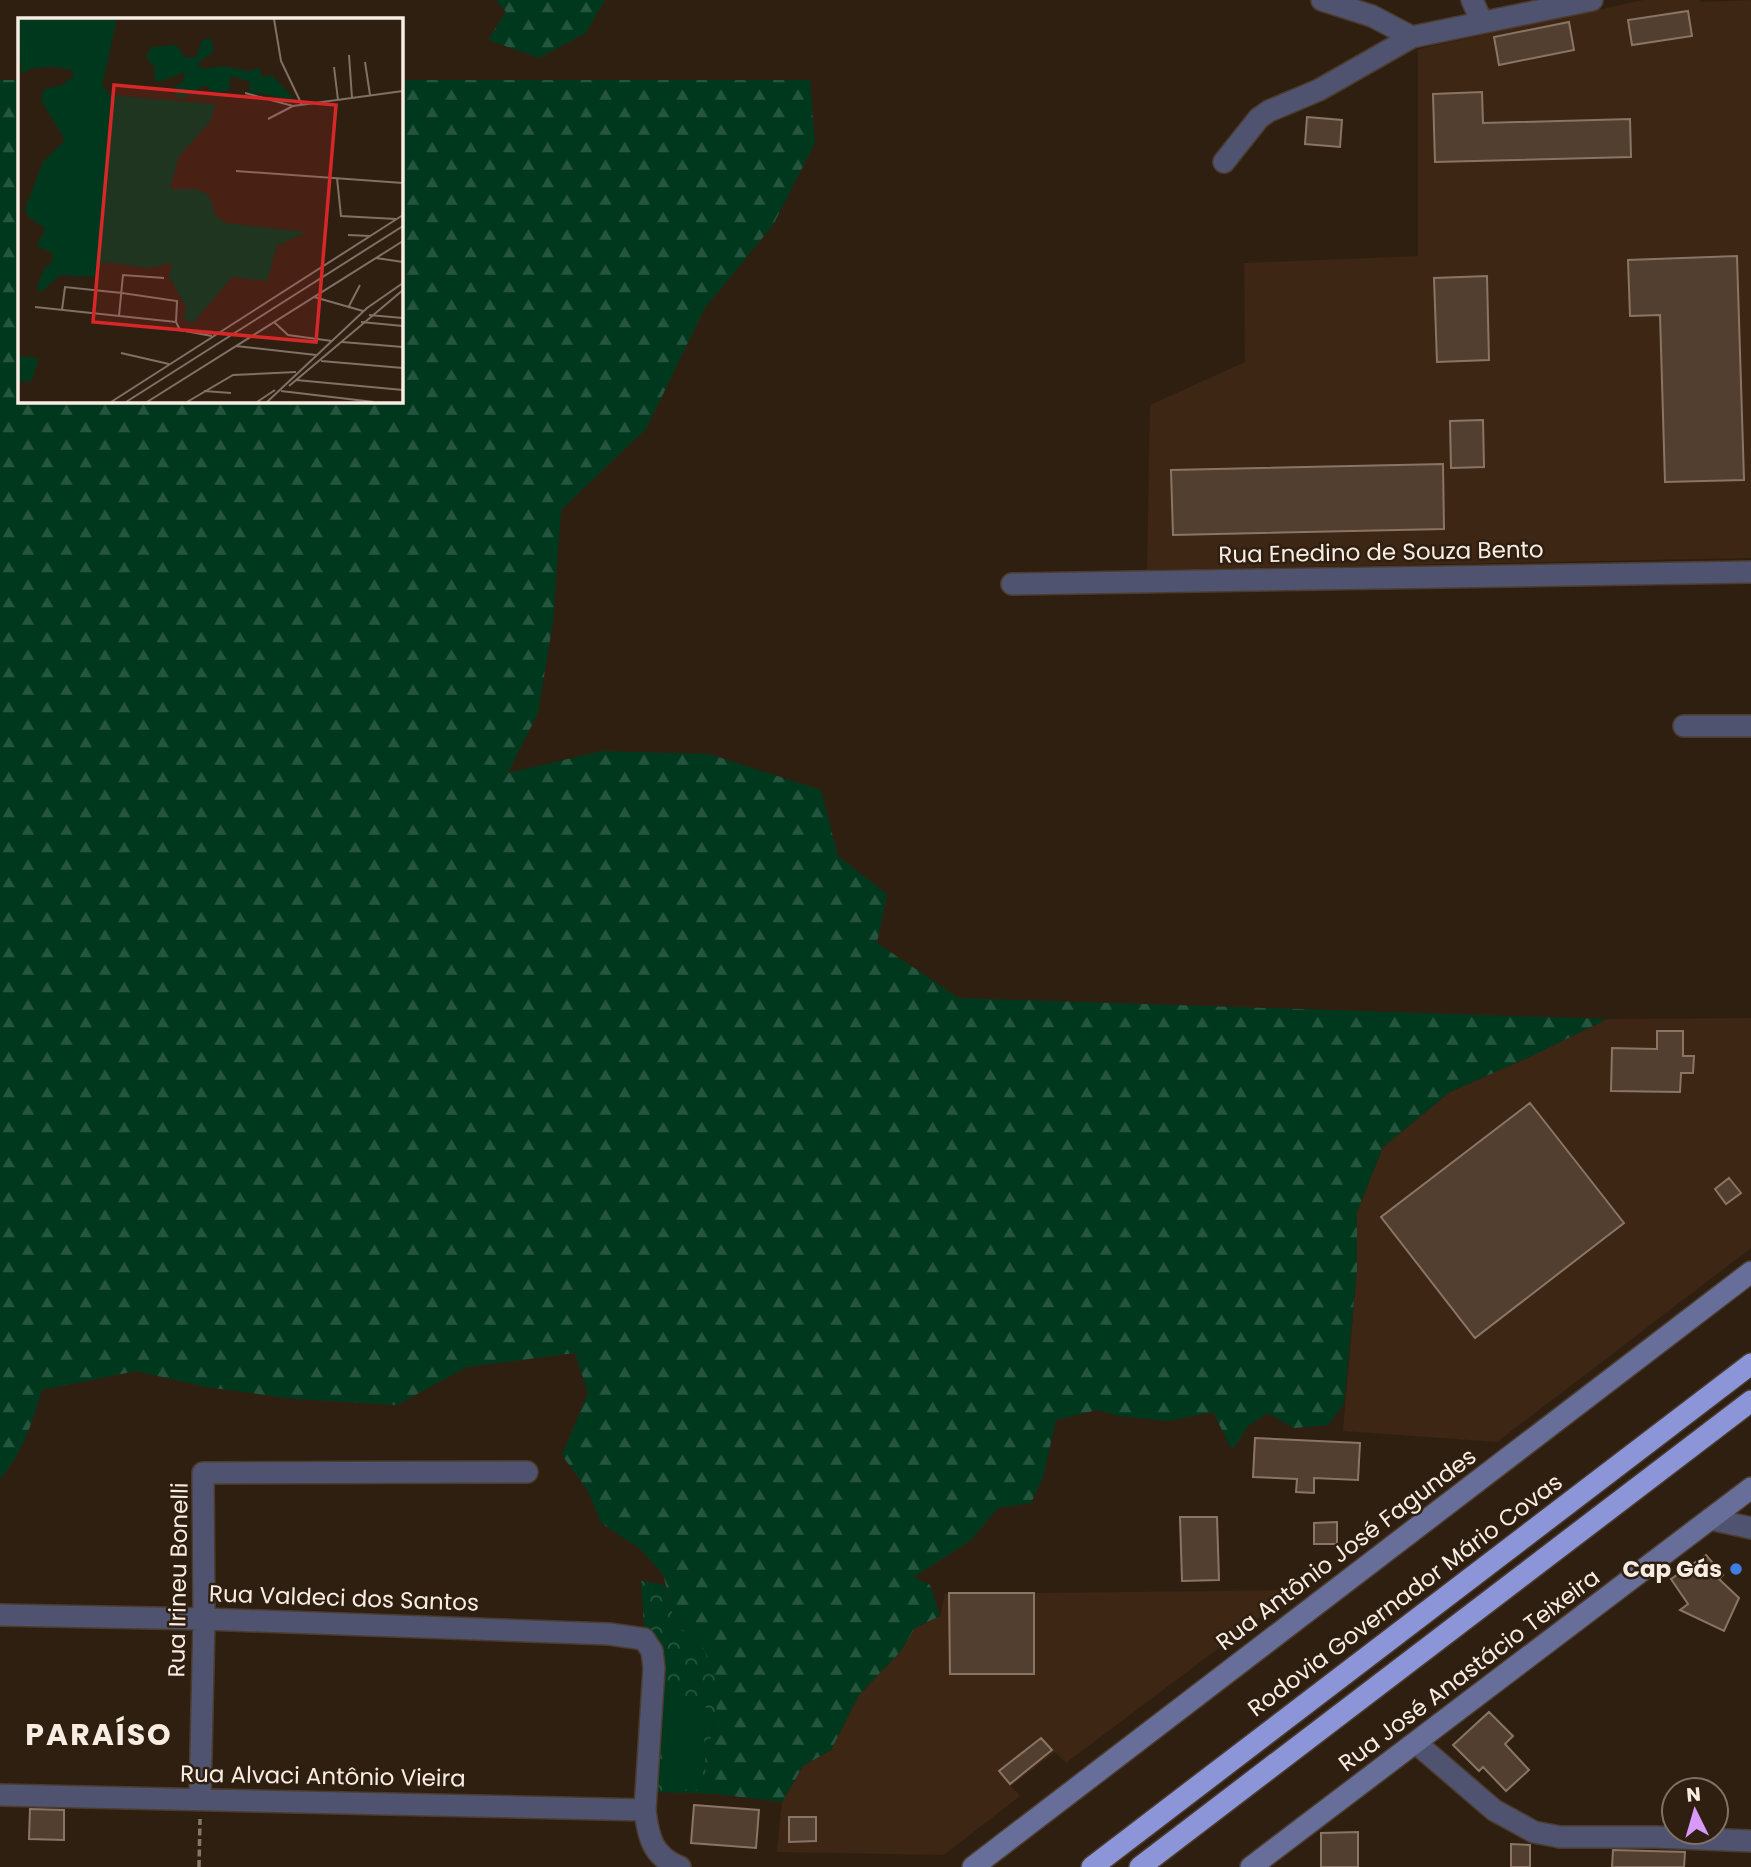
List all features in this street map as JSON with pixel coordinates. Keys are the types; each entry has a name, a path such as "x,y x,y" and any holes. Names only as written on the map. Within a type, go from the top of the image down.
{"highway":[{"name":"Rodovia Governador Mário Covas","path":"1092,1867 1751,1364"},
{"path":"1140,1867 1751,1401"}],"main road":[{"name":"Rua Antônio José Fagundes","path":"973,1867 1751,1272"},
{"name":"Rua José Anastácio Teixeira","path":"1251,1867 1751,1488"}],"street":[{"path":"1322,0 1372,16 1412,37"},
{"path":"1472,0 1482,22"},
{"path":"1224,162 1259,118 1269,111 1319,90 1412,37 1592,0"},
{"name":"Rua Enedino de Souza Bento","path":"1013,584 1751,572"},
{"path":"1684,726 1751,726"},
{"name":"Rua Irineu Bonelli","path":"200,1799 204,1619 203,1473 527,1472"},
{"path":"1710,1519 1751,1528"},
{"name":"Rua Valdeci dos Santos","path":"0,1615 204,1619 609,1634 644,1639 652,1651 654,1668 645,1810"},
{"path":"1416,1743 1494,1810 1534,1832 1560,1837 1751,1841"},
{"name":"Rua Alvaci Antônio Vieira","path":"0,1795 645,1810"},
{"path":"645,1810 650,1843 659,1855 680,1867"}],"path":[{"path":"199,1867 200,1799"}],"shaded area":[{"path":"1643,0 1751,0 1751,558 1147,570 1150,405 1245,362 1244,263 1418,256 1418,49"},
{"path":"1751,1018 1751,1248 1497,1442 1343,1431 1357,1269 1357,1212 1383,1147 1450,1092 1607,1019"},
{"path":"1296,1590 1066,1763 1055,1752 1011,1786 1020,1796 944,1855 777,1852 782,1802 803,1766 831,1750 859,1695 900,1652 915,1628 940,1616 945,1594"}],"green space":[{"path":"496,0 605,0 586,33 539,58 488,40 506,12"},
{"path":"0,80 18,80 18,402 402,402 402,80 810,80 815,143 773,225 705,308 646,429 561,510 553,622 538,713 508,773 602,751 709,754 821,790 838,856 887,894 877,943 959,998 1607,1019 1450,1092 1383,1147 1357,1212 1357,1269 1344,1404 1328,1425 1294,1428 1268,1413 1248,1426 1232,1450 1213,1412 1168,1421 1119,1416 1097,1410 1056,1420 1043,1477 1031,1503 998,1508 970,1541 914,1577 930,1585 940,1616 915,1628 900,1652 859,1695 831,1750 803,1766 782,1802 715,1794 706,1788 705,1756 716,1721 676,1627 663,1574 639,1548 601,1523 588,1491 562,1455 588,1393 575,1353 467,1367 397,1405 294,1399 206,1387 136,1371 42,1390 21,1448 0,1479"},
{"path":"641,1581 665,1585 676,1627 701,1642 718,1685 716,1721 705,1756 706,1788 715,1794 656,1792 662,1668 659,1640 644,1627"},
{"path":"667,1701 706,1703 702,1790 663,1789"}],"building":[{"path":"1688,11 1692,36 1632,45 1628,20"},
{"path":"1569,22 1574,50 1499,65 1494,37"},
{"path":"1482,92 1483,123 1630,119 1631,157 1435,162 1433,94"},
{"path":"1307,117 1342,120 1340,147 1305,144"},
{"path":"1737,256 1744,480 1665,482 1660,315 1630,316 1628,260"},
{"path":"1487,276 1489,360 1437,362 1434,278"},
{"path":"1483,420 1484,467 1451,468 1450,421"},
{"path":"1443,464 1444,529 1173,535 1171,470"},
{"path":"1657,1031 1683,1031 1683,1056 1694,1056 1693,1073 1681,1073 1680,1092 1611,1091 1612,1048 1657,1049"},
{"path":"1530,1103 1624,1223 1475,1338 1381,1217"},
{"path":"1729,1178 1741,1193 1726,1204 1715,1189"},
{"path":"1255,1438 1360,1443 1358,1480 1314,1478 1314,1493 1296,1492 1297,1479 1253,1477"},
{"path":"1180,1517 1217,1517 1219,1580 1182,1581"},
{"path":"1337,1522 1337,1544 1314,1544 1314,1523"},
{"path":"1706,1555 1723,1575 1719,1579 1739,1598 1724,1631 1680,1610 1688,1604 1671,1579"},
{"path":"949,1593 1034,1593 1034,1674 950,1674"},
{"path":"1489,1712 1513,1736 1505,1744 1529,1770 1506,1791 1483,1767 1479,1771 1453,1745"},
{"path":"1041,1738 1052,1750 1010,1784 999,1771"},
{"path":"694,1805 759,1810 756,1848 691,1843"},
{"path":"30,1809 64,1810 64,1840 29,1839"},
{"path":"789,1817 816,1817 816,1841 789,1842"},
{"path":"1358,1832 1358,1867 1321,1867 1321,1833"},
{"path":"1511,1844 1530,1845 1530,1867 1511,1867"},
{"path":"1613,1850 1685,1852 1684,1867 1612,1867"}],"place":[{"name":"Cap Gás","path":"1736,1569"}],"district":[{"name":"PARAÍSO","path":"99,1735"}]}
